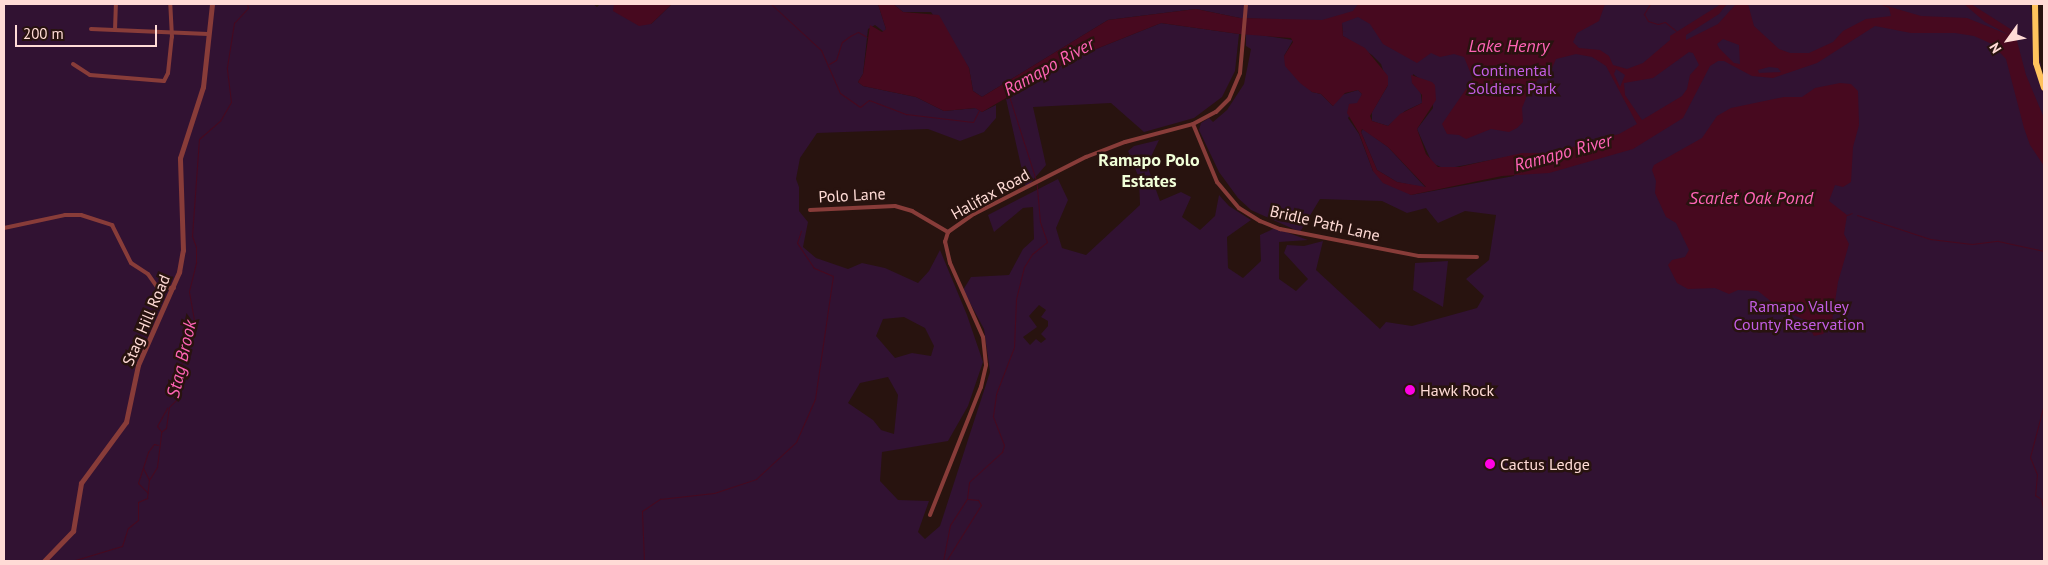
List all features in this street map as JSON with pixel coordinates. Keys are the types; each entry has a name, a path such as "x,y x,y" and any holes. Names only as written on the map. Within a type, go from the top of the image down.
{"main road":[{"path":"2035,4 2036,63 2044,88"}],"street":[{"path":"115,30 116,4"},
{"path":"73,64 90,75 162,82 168,73 172,31 170,4"},
{"name":"Stag Hill Road","path":"44,561 73,530 81,483 126,422 138,365 174,288 183,250 180,158 203,87 212,4"},
{"name":"Halifax Road","path":"930,515 981,387 986,365 983,337 950,264 945,242 948,232 954,226 1105,149 1193,124 1216,112 1234,91 1240,73 1246,4"},
{"path":"91,29 208,34"},
{"name":"Bridle Path Lane","path":"1193,124 1217,182 1235,204 1260,221 1294,232 1418,256 1477,257"},
{"name":"Polo Lane","path":"810,210 895,206 912,211 948,232"},
{"path":"4,228 65,215 81,215 112,226 131,263 148,274 157,286 174,288"}],"green space":[{"path":"4,4 593,4 597,7 600,4 614,4 651,24 672,4 878,4 886,29 884,32 875,25 868,29 863,74 858,82 863,86 916,97 944,111 976,108 982,112 996,105 996,118 984,132 960,141 928,129 817,133 800,158 796,179 799,187 799,211 808,222 803,247 816,258 848,269 862,263 885,268 918,283 929,271 940,250 967,315 983,362 968,406 948,441 882,452 880,481 898,500 929,501 918,532 925,539 940,526 990,372 984,329 963,290 971,277 1009,275 1023,249 1034,239 1033,207 1023,208 994,232 988,215 1058,179 1068,200 1056,228 1062,248 1086,255 1140,205 1139,178 1128,151 1134,146 1159,140 1147,165 1160,201 1181,192 1191,197 1182,217 1200,230 1215,216 1219,195 1229,206 1251,220 1227,237 1228,268 1243,278 1261,261 1260,235 1275,228 1308,240 1279,242 1279,279 1296,291 1308,279 1284,253 1287,245 1304,246 1323,241 1316,270 1380,329 1386,322 1412,326 1477,308 1484,296 1466,279 1489,260 1496,215 1465,211 1438,223 1426,208 1407,213 1382,201 1320,199 1300,232 1251,210 1238,198 1219,172 1199,130 1201,123 1209,118 1213,122 1227,110 1244,84 1251,49 1246,46 1246,33 1293,40 1284,56 1312,92 1321,94 1333,106 1338,96 1358,90 1362,94 1361,100 1348,118 1359,134 1373,171 1411,195 1514,176 1517,155 1445,169 1432,163 1417,129 1433,108 1432,82 1424,82 1413,74 1412,83 1420,88 1422,103 1405,111 1388,126 1372,121 1372,112 1388,85 1381,64 1372,55 1343,36 1342,23 1240,18 1196,9 1108,20 982,97 973,91 969,68 931,12 903,12 893,4 2030,4 2044,83 2044,561 4,561","holes":["1039,305 1046,310 1041,317 1048,321 1048,326 1041,334 1046,339 1041,343 1036,339 1030,345 1023,337 1037,327 1029,316","904,317 925,328 934,346 931,356 912,353 895,358 876,336 883,319","888,377 898,395 894,434 881,430 873,420 848,403 860,383"]},
{"path":"1161,23 1239,34 1235,71 1222,97 1194,118 1144,132 1111,103 1033,107 1046,165 1026,188 1006,99 1076,57"},
{"path":"1363,129 1388,147 1426,188 1397,182 1377,170 1361,132"},
{"path":"1448,261 1443,307 1413,290 1415,263"}],"water":[{"path":"614,4 672,4 651,24 639,26 613,11"},
{"path":"878,4 893,4 903,12 939,15 969,68 973,91 982,97 1108,20 1196,9 1240,18 1322,20 1353,11 1358,4 1605,4 1599,21 1577,33 1573,42 1579,48 1600,50 1609,56 1613,65 1627,69 1643,63 1670,40 1670,36 1721,4 1727,4 1719,14 1686,35 1686,40 1718,24 1736,4 1748,4 1754,26 1779,49 1790,53 1809,53 1833,42 1843,31 1866,19 1891,16 1889,8 1880,4 1921,16 1967,18 2009,35 1985,22 1964,4 1971,4 2012,30 2016,37 2026,75 2044,118 2044,166 2030,145 2006,59 1992,44 1974,36 1955,33 1911,33 1875,26 1817,63 1773,78 1752,76 1724,61 1718,61 1710,66 1683,118 1633,149 1549,173 1502,176 1411,195 1383,183 1373,171 1359,133 1347,113 1349,104 1357,103 1362,94 1358,90 1345,93 1333,106 1321,94 1312,92 1300,83 1285,66 1284,56 1293,42 1291,38 1239,34 1161,23 1076,57 982,112 975,108 944,111 916,97 863,86 858,82 863,74 870,25 882,32 886,29","holes":["1358,17 1370,24 1383,44 1417,63 1431,53 1440,57 1454,54 1464,57 1473,79 1442,124 1447,134 1459,135 1466,139 1491,129 1509,132 1517,128 1523,122 1522,108 1528,93 1541,75 1552,68 1556,59 1576,54 1592,57 1606,66 1637,124 1619,134 1551,153 1522,153 1459,167 1438,167 1426,154 1417,129 1436,100 1435,85 1432,82 1411,75 1412,83 1422,95 1422,103 1400,114 1388,126 1372,121 1370,116 1388,85 1388,76 1365,48 1343,36 1342,23","1723,39 1739,45 1740,64 1734,63 1717,44","1689,52 1693,53 1699,65 1690,75 1687,89 1682,96 1642,120 1625,95 1624,83 1653,78","1769,67 1778,68 1781,72 1759,73 1758,70","1616,69 1625,75 1620,87 1614,74","1362,129 1388,147 1426,187 1397,182 1377,170 1361,132"]},
{"name":"Scarlet Oak Pond","path":"1840,83 1851,84 1858,91 1859,125 1853,147 1851,182 1843,187 1835,185 1829,201 1847,215 1844,234 1849,244 1838,282 1832,321 1823,334 1814,336 1805,320 1782,310 1758,291 1738,290 1729,294 1715,288 1688,289 1677,283 1668,265 1672,260 1685,257 1689,250 1676,223 1666,217 1655,193 1656,181 1652,170 1654,165 1702,138 1717,116 1731,108 1784,97 1802,97 1815,88"}],"waterway":[{"name":"Stag Brook","path":"72,561 122,546 128,528 138,520 138,502 147,498 149,480 157,467 161,432 166,428 169,407 176,400 184,339 194,320 189,291 196,262 196,247 192,236 199,139 220,121 231,102 227,67 234,23 248,8 247,4"},
{"path":"771,4 821,50 840,93 860,107 869,100 906,114 973,122 979,110"},
{"path":"1650,4 1644,14 1648,21 1658,24 1665,22 1676,31"},
{"path":"829,64 836,60 842,42 850,36 858,32 867,37"},
{"name":"Ramapo River","path":"1009,96 1036,180"},
{"path":"943,561 950,525 967,499 969,482 1002,452 1004,445 993,416 996,394 1014,347 1016,299 1024,267 1032,254 1047,242 1040,222 1037,184"},
{"path":"1847,215 1852,213"},
{"path":"1857,215 1930,239 1972,244 1998,241 2044,251"},
{"path":"644,561 642,511 660,499 714,493 756,479 796,442 815,399 833,276 814,268 797,243 801,231"},
{"path":"2044,404 2030,457 2037,474 2035,495 2041,499 2044,512"},
{"path":"161,431 157,426 167,408"},
{"path":"148,493 138,483 148,452 154,444 158,445"},
{"path":"143,468 149,480"},
{"path":"946,561 981,505 978,500 968,499"},
{"path":"2044,532 2044,542"}],"place":[{"name":"Hawk Rock","path":"1410,390"},
{"name":"Cactus Ledge","path":"1490,464"}],"district":[{"name":"Ramapo Polo Estates","path":"1149,171"}],"water label":[{"name":"Lake Henry","path":"1509,46"}],"park label":[{"name":"Continental Soldiers Park","path":"1512,79"},
{"name":"Ramapo Valley County Reservation","path":"1799,315"}]}
